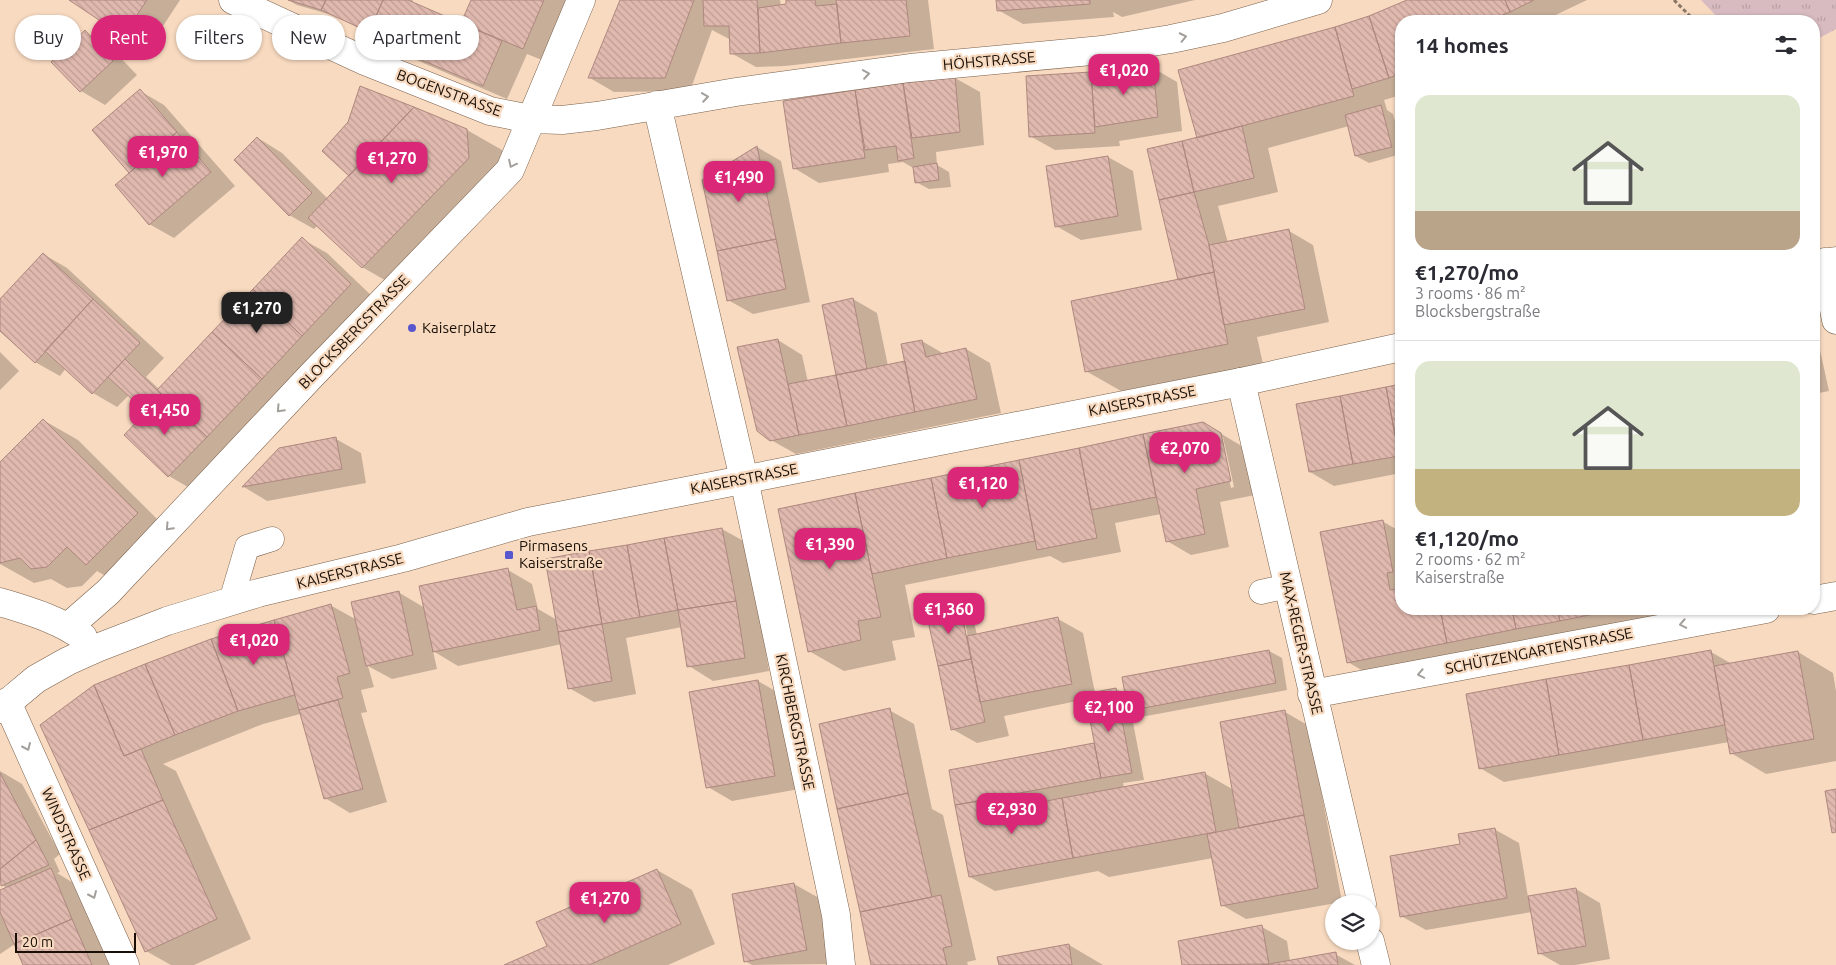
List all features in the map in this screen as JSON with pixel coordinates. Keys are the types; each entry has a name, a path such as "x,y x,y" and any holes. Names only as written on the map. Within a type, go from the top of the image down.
{"street":[{"name":"BOGENSTRASSE","path":"233,0 365,61 427,86 490,111 530,119"},
{"name":"BLOCKSBERGSTRASSE","path":"68,627 108,592 311,376 510,170 582,0"},
{"name":"HÖHSTRASSE","path":"657,105 910,68 1102,50 1223,28 1318,0"},
{"path":"530,119 562,120 597,116 657,105 744,479"},
{"path":"1825,262 1836,320"},
{"name":"KAISERSTRASSE","path":"97,648 167,621 258,593 403,558 528,522 1241,382 1395,348"},
{"name":"MAX-REGER-STRASSE","path":"1241,382 1360,895"},
{"name":"KIRCHBERGSTRASSE","path":"744,479 836,914 841,965"},
{"path":"1820,599 1836,596"},
{"path":"0,602 68,627 97,648 36,679 4,706"},
{"name":"SCHÜTZENGARTENSTRASSE","path":"1312,694 1734,615"},
{"name":"WINDSTRASSE","path":"4,706 125,965"},
{"path":"1372,950 1376,965"}],"lane":[{"path":"231,601 247,547 272,539"},
{"path":"1261,592 1288,586"}],"path":[{"path":"1674,0 1689,15"}],"green space":[{"path":"1701,0 1836,0 1836,29 1820,38 1820,15 1715,15"}],"building":[{"path":"69,0 147,0 137,15 92,15"},
{"path":"288,0 326,0 321,10"},
{"path":"326,0 383,0 376,15 355,15 355,26 345,21 345,15 332,15 321,10"},
{"path":"383,0 408,0 442,15 377,15"},
{"path":"471,0 544,0 523,49 479,31 479,15 464,15"},
{"path":"620,0 694,0 665,78 588,78"},
{"path":"703,0 757,0 760,53 730,54 729,26 704,26"},
{"path":"786,0 815,0 816,6 837,4 841,43 760,53 758,8 786,4"},
{"path":"836,0 906,0 910,36 841,43"},
{"path":"996,0 1090,0 1090,4 997,11"},
{"path":"1407,0 1505,0 1510,12 1502,15 1395,15 1395,76 1389,78 1369,16"},
{"path":"1505,0 1534,0 1510,12"},
{"path":"1369,16 1389,78 1352,89 1335,27"},
{"path":"1335,27 1354,96 1197,138 1178,70"},
{"path":"85,30 91,37 91,60 113,61 80,92 51,62 53,60 81,60 81,34"},
{"path":"479,31 502,41 483,86 421,60 479,60"},
{"path":"1153,67 1158,117 1095,127 1091,72"},
{"path":"1091,72 1095,133 1029,137 1026,76"},
{"path":"955,76 960,132 912,138 903,83"},
{"path":"903,83 914,158 898,161 896,146 865,150 855,90"},
{"path":"360,86 414,107 349,176 322,151 348,122"},
{"path":"140,89 177,132 129,173 92,130"},
{"path":"855,90 865,158 793,169 783,101"},
{"path":"1381,105 1392,147 1355,156 1345,115"},
{"path":"414,107 467,129 469,158 362,268 308,218"},
{"path":"1242,126 1254,178 1194,192 1182,141"},
{"path":"177,132 211,172 149,225 115,185"},
{"path":"257,137 312,193 289,216 234,160"},
{"path":"1182,141 1194,192 1159,200 1147,149"},
{"path":"757,146 776,239 717,251 702,180"},
{"path":"1108,156 1118,216 1055,227 1046,166"},
{"path":"937,163 939,180 915,183 913,167"},
{"path":"1194,192 1209,245 1214,272 1178,280 1159,200"},
{"path":"1289,229 1305,309 1224,325 1209,245"},
{"path":"302,237 351,284 302,336 253,289"},
{"path":"776,239 786,289 727,301 717,251"},
{"path":"43,253 93,299 35,363 0,331 0,299"},
{"path":"1214,272 1228,344 1085,372 1071,301"},
{"path":"253,289 302,336 262,379 212,332"},
{"path":"853,298 867,369 836,375 822,305"},
{"path":"93,299 140,343 92,394 45,351"},
{"path":"212,332 262,379 207,437 157,390"},
{"path":"778,339 799,435 770,441 757,431 737,347"},
{"path":"922,340 926,357 966,348 977,399 915,412 901,344"},
{"path":"125,359 162,395 146,412 108,377"},
{"path":"905,361 915,412 847,426 836,375"},
{"path":"836,375 847,426 799,435 788,384"},
{"path":"1395,385 1395,435 1386,387"},
{"path":"1386,387 1395,435 1395,457 1353,464 1340,396"},
{"path":"162,395 207,437 168,477 124,435"},
{"path":"1340,396 1353,464 1309,472 1296,404"},
{"path":"43,419 138,513 86,565 67,547 47,567 31,569 20,558 0,563 0,462"},
{"path":"1203,422 1221,433 1231,481 1196,489 1205,534 1166,542 1143,434"},
{"path":"1143,434 1156,497 1091,510 1079,448"},
{"path":"336,437 342,469 242,487 279,448"},
{"path":"1079,448 1097,538 1037,550 1019,460"},
{"path":"1019,460 1035,541 947,558 931,478"},
{"path":"931,478 947,558 872,574 855,493"},
{"path":"855,493 881,617 858,621 861,640 808,652 778,509"},
{"path":"1383,520 1393,572 1387,573 1390,590 1395,589 1395,615 1441,615 1447,643 1347,663 1320,532"},
{"path":"722,528 736,601 678,610 664,538"},
{"path":"664,538 678,610 640,617 627,545"},
{"path":"627,545 640,617 602,624 589,551"},
{"path":"589,551 602,624 558,632 545,559"},
{"path":"508,568 517,610 536,606 540,630 433,652 419,586"},
{"path":"399,591 413,655 366,666 351,602"},
{"path":"736,601 745,658 687,667 678,610"},
{"path":"331,604 350,673 337,677 343,698 299,710 274,620"},
{"path":"960,605 971,659 938,666 926,612"},
{"path":"1441,615 1513,615 1516,629 1447,643"},
{"path":"1513,615 1558,615 1560,621 1516,629"},
{"path":"1558,615 1589,615 1560,621"},
{"path":"1058,617 1072,684 980,702 967,636"},
{"path":"274,620 295,695 238,711 211,639"},
{"path":"602,624 612,681 568,689 558,632"},
{"path":"211,639 238,711 175,735 145,664"},
{"path":"1269,650 1276,683 1128,711 1122,677"},
{"path":"1711,650 1725,725 1643,740 1629,665"},
{"path":"1798,651 1814,739 1730,754 1714,666"},
{"path":"971,659 985,722 951,730 938,666"},
{"path":"145,664 175,735 124,756 94,685"},
{"path":"1629,665 1643,740 1559,755 1546,679"},
{"path":"1546,679 1559,755 1479,769 1466,694"},
{"path":"758,680 775,776 706,788 689,692"},
{"path":"94,685 124,756 141,749 163,800 89,830 40,725"},
{"path":"1116,688 1132,773 1101,778 1085,694"},
{"path":"338,700 363,789 324,799 299,710"},
{"path":"890,708 908,793 837,809 819,724"},
{"path":"1285,710 1304,815 1239,828 1220,722"},
{"path":"1094,743 1101,778 955,805 949,770"},
{"path":"1205,772 1216,832 1073,858 1062,798"},
{"path":"0,773 36,840 0,869"},
{"path":"1836,789 1836,832 1832,833 1825,791"},
{"path":"908,793 932,897 860,912 837,809"},
{"path":"1004,797 1006,809 1062,798 1073,858 969,877 955,805"},
{"path":"163,800 217,919 145,952 89,830"},
{"path":"1304,815 1318,888 1221,906 1207,834"},
{"path":"1495,828 1507,898 1400,917 1390,856 1460,844 1458,834"},
{"path":"36,840 49,865 1,886 0,869"},
{"path":"51,868 72,919 14,944 0,912 0,890"},
{"path":"657,869 681,924 589,965 504,965 547,946 536,922"},
{"path":"794,883 807,950 744,962 732,894"},
{"path":"1576,888 1586,946 1538,954 1528,896"},
{"path":"941,895 952,946 943,948 947,965 871,965 860,912"},
{"path":"72,919 92,965 23,965 14,944"},
{"path":"1262,925 1269,964 1182,965 1178,941"},
{"path":"1069,944 1072,965 999,965 997,957"},
{"path":"1336,952 1338,965 1261,965 1269,964"}],"place":[{"name":"Kaiserplatz","path":"412,328"},
{"name":"Pirmasens Kaiserstraße","path":"509,555"}]}
